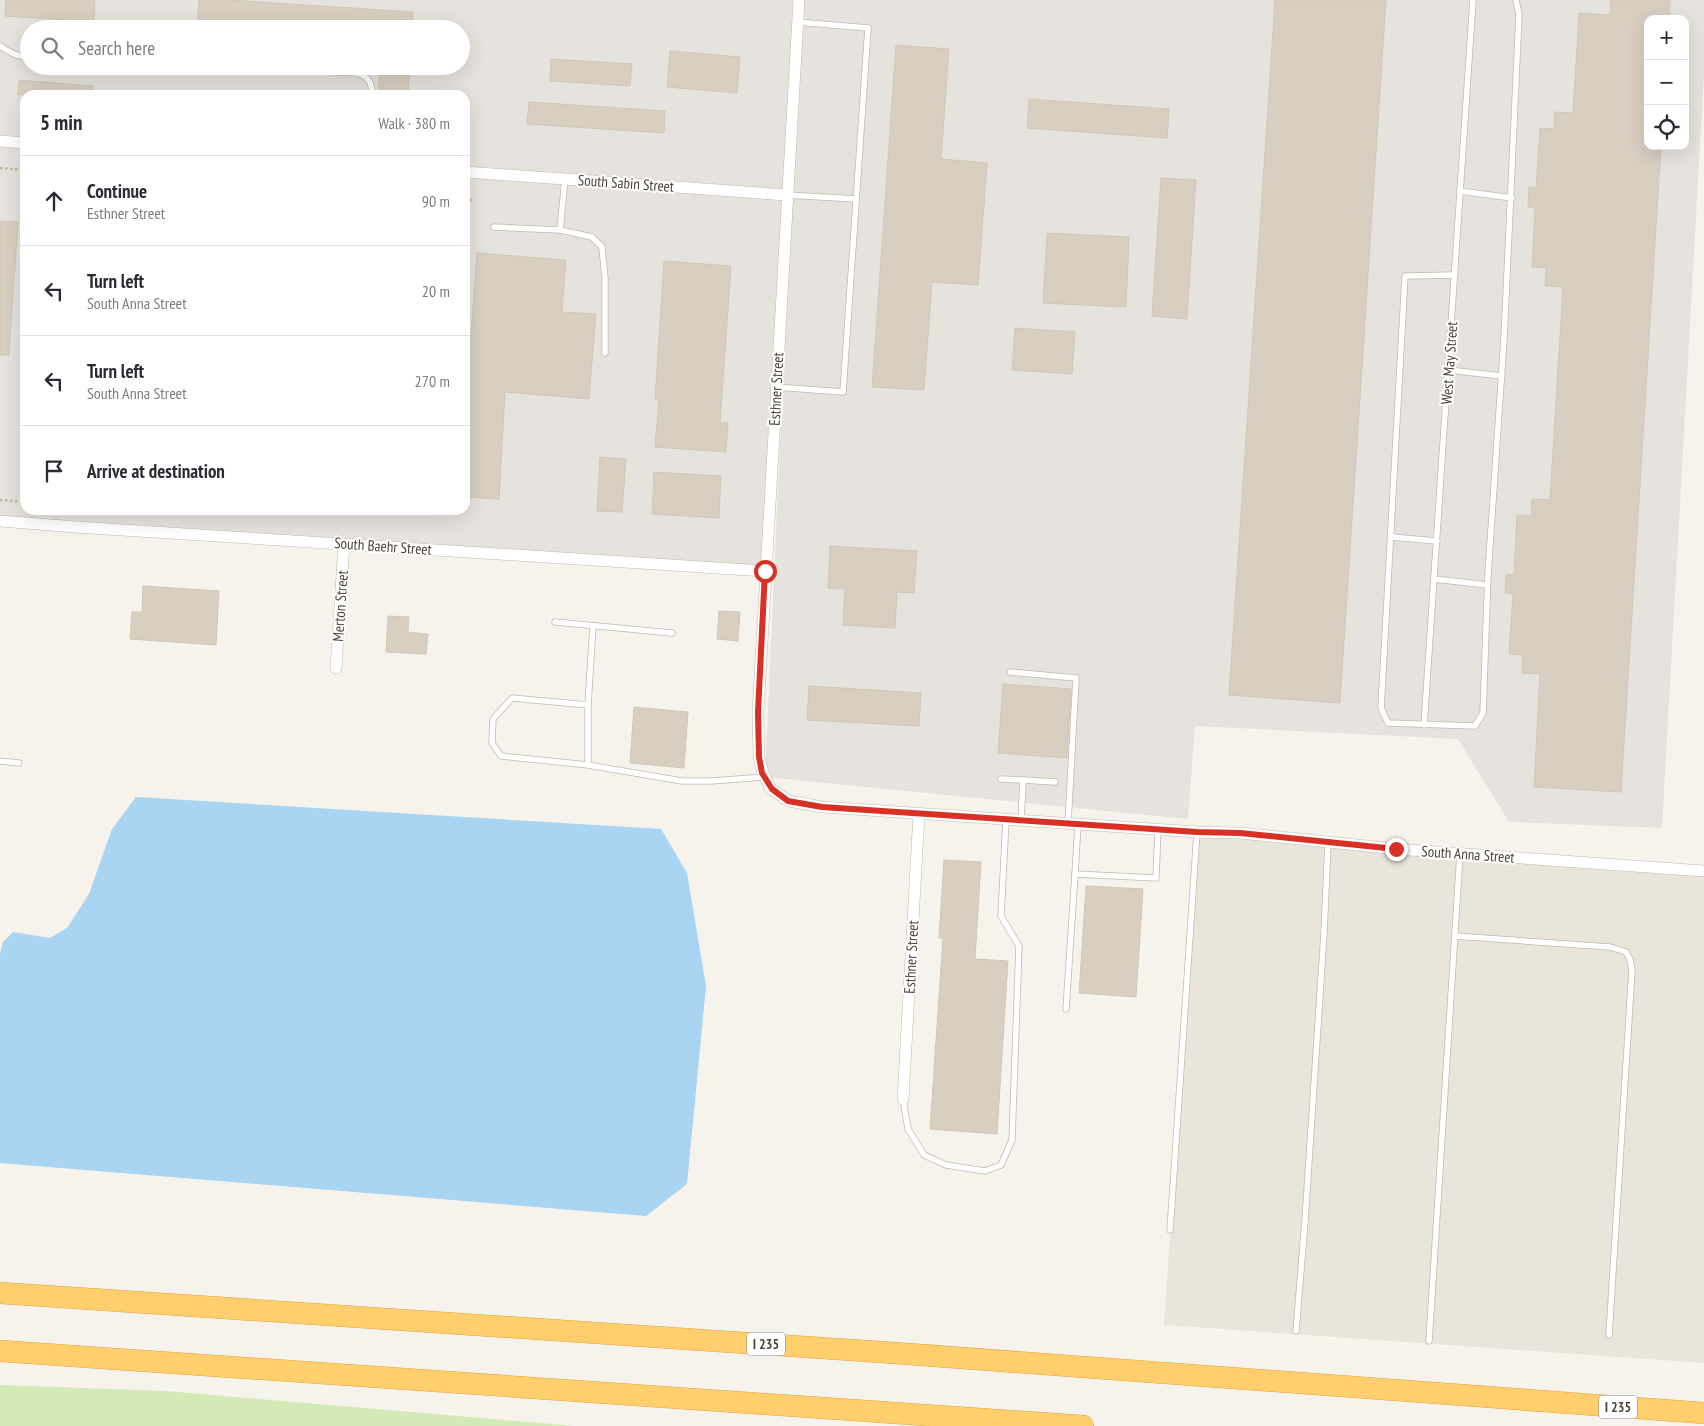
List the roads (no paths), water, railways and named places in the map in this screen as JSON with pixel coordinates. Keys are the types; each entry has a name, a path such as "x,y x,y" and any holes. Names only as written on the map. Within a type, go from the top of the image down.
{"highway":[{"name":"I 235","path":"0,1293 891,1353 1704,1413"},
{"path":"0,1351 1083,1426"}],"street":[{"name":"Esthner Street","path":"765,777 762,773 759,757 758,712 799,0"},
{"path":"0,141 20,143"},
{"name":"South Sabin Street","path":"470,172 787,195"},
{"name":"South Baehr Street","path":"0,521 765,571"},
{"name":"Merton Street","path":"336,668 344,544"},
{"name":"South Anna Street","path":"765,777 772,789 788,801 822,807 1158,830 1240,833 1460,854 1704,871"},
{"name":"Esthner Street","path":"904,1099 919,814"}],"lane":[{"name":"West May Street","path":"1424,725 1473,0"},
{"path":"1454,275 1405,276 1381,708 1388,723 1475,726 1483,713 1487,585 1512,198 1519,15 1516,0"},
{"path":"776,387 843,392 868,28 797,22"},
{"path":"0,46 11,53 20,55"},
{"path":"362,75 371,82 372,90"},
{"path":"560,230 565,178"},
{"path":"1460,191 1512,198"},
{"path":"787,195 856,199"},
{"path":"494,226 560,230 592,237 602,247 605,278 605,353"},
{"path":"1448,370 1502,376"},
{"path":"1391,537 1437,541"},
{"path":"1434,579 1487,585"},
{"path":"555,622 672,633"},
{"path":"588,765 588,705 593,626"},
{"path":"1010,672 1076,678 1073,824 1075,874 1066,1008"},
{"path":"588,705 512,698 493,719 492,743 501,756 588,765 682,781 765,777"},
{"path":"0,761 19,763"},
{"path":"1001,779 1054,782"},
{"path":"1021,821 1023,780"},
{"path":"904,1099 908,1130 924,1155 946,1165 985,1171 1001,1165 1012,1140 1019,946 1001,916 1006,820"},
{"path":"1075,874 1156,878 1158,830"},
{"path":"1170,1230 1197,832"},
{"path":"1296,1331 1324,944 1328,842"},
{"path":"1429,1341 1460,854"},
{"path":"1455,936 1619,948 1626,952 1630,959 1632,970 1609,1335"}],"water":[{"path":"136,797 661,829 687,873 706,986 687,1184 646,1216 0,1163 0,954 3,942 13,932 50,938 67,928 89,894 112,829"}]}
